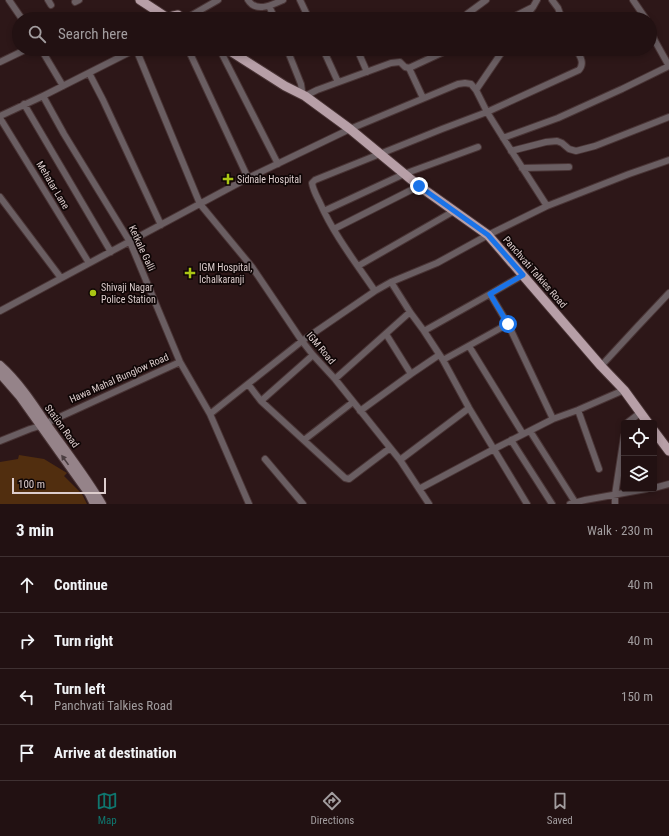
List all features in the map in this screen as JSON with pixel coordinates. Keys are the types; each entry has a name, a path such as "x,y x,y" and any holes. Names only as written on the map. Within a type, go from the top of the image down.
{"main road":[{"path":"140,0 159,12"},
{"name":"Panchvati Talkies Road","path":"238,56 285,86 303,95 350,129 419,186 488,235 601,366 624,390 645,420"},
{"name":"Station Road","path":"0,365 31,400 43,424 94,504"},
{"name":"Station Road","path":"0,374 84,474 102,504"},
{"path":"657,435 669,451"}],"street":[{"path":"8,0 17,12"},
{"path":"197,12 218,0"},
{"path":"248,0 250,4 256,7 269,6 283,0"},
{"path":"300,0 306,12"},
{"path":"470,12 486,0"},
{"path":"529,12 537,0"},
{"path":"552,0 559,12"},
{"path":"634,0 642,12"},
{"path":"269,6 272,12"},
{"path":"523,12 533,7"},
{"path":"504,138 558,118 669,66 657,45"},
{"path":"0,62 12,56"},
{"path":"45,56 63,86"},
{"path":"0,117 122,56"},
{"name":"IGM Road","path":"139,56 200,204 252,267 312,355 335,379 400,460 429,504"},
{"path":"191,56 248,178"},
{"path":"223,56 278,164"},
{"path":"290,56 301,84 303,95 391,63 400,62 405,67 409,68 423,98"},
{"path":"326,56 338,82"},
{"path":"359,56 367,72"},
{"path":"409,68 435,56"},
{"path":"476,90 499,56"},
{"path":"375,291 334,229 313,188 312,183 315,180 487,112 579,70 582,67 582,62 579,56"},
{"path":"89,73 161,225"},
{"path":"0,311 248,178 350,129 458,84 471,84 476,90 487,112 547,206"},
{"name":"Ketkale Galli","path":"43,96 64,134 130,242 180,362 210,414 249,504"},
{"path":"24,104 111,252"},
{"name":"Mehatar Lane","path":"0,117 89,263"},
{"path":"511,151 546,142 557,141 569,149 576,151 595,146 669,117"},
{"path":"324,211 404,174 478,147"},
{"path":"210,414 302,341 375,291 391,282 437,263 488,235 547,206 669,160"},
{"path":"522,168 569,167"},
{"path":"334,229 419,186"},
{"path":"0,197 61,278"},
{"path":"358,266 454,211"},
{"path":"424,331 523,275"},
{"path":"391,282 443,360 469,408 527,504"},
{"path":"490,294 508,324 553,419"},
{"path":"601,366 669,294"},
{"path":"335,379 410,312"},
{"path":"443,360 508,324"},
{"path":"386,334 411,374"},
{"path":"469,346 573,503 630,492"},
{"path":"262,400 312,355"},
{"path":"360,411 439,355"},
{"name":"Hawa Mahal Bunglow Road","path":"0,441 43,424 180,362"},
{"path":"248,384 262,400 345,478 349,478 390,448"},
{"path":"419,489 553,419 624,390"},
{"path":"304,440 353,402"},
{"path":"400,460 469,408"},
{"path":"578,410 599,469"},
{"path":"631,420 640,414"},
{"path":"511,440 552,504"},
{"path":"615,504 621,456"},
{"path":"265,459 303,504"},
{"path":"657,487 669,484"}],"shaded area":[{"path":"19,455 44,459 67,473 64,476 82,494 87,504 0,504 0,462 18,459"}],"place":[{"name":"Sidnale Hospital","path":"228,179"},
{"name":"IGM Hospital, Ichalkaranji","path":"190,273"},
{"name":"Shivaji Nagar Police Station","path":"93,293"}],"route":[{"path":"419,186 488,235 523,275 490,294 508,324"}]}
